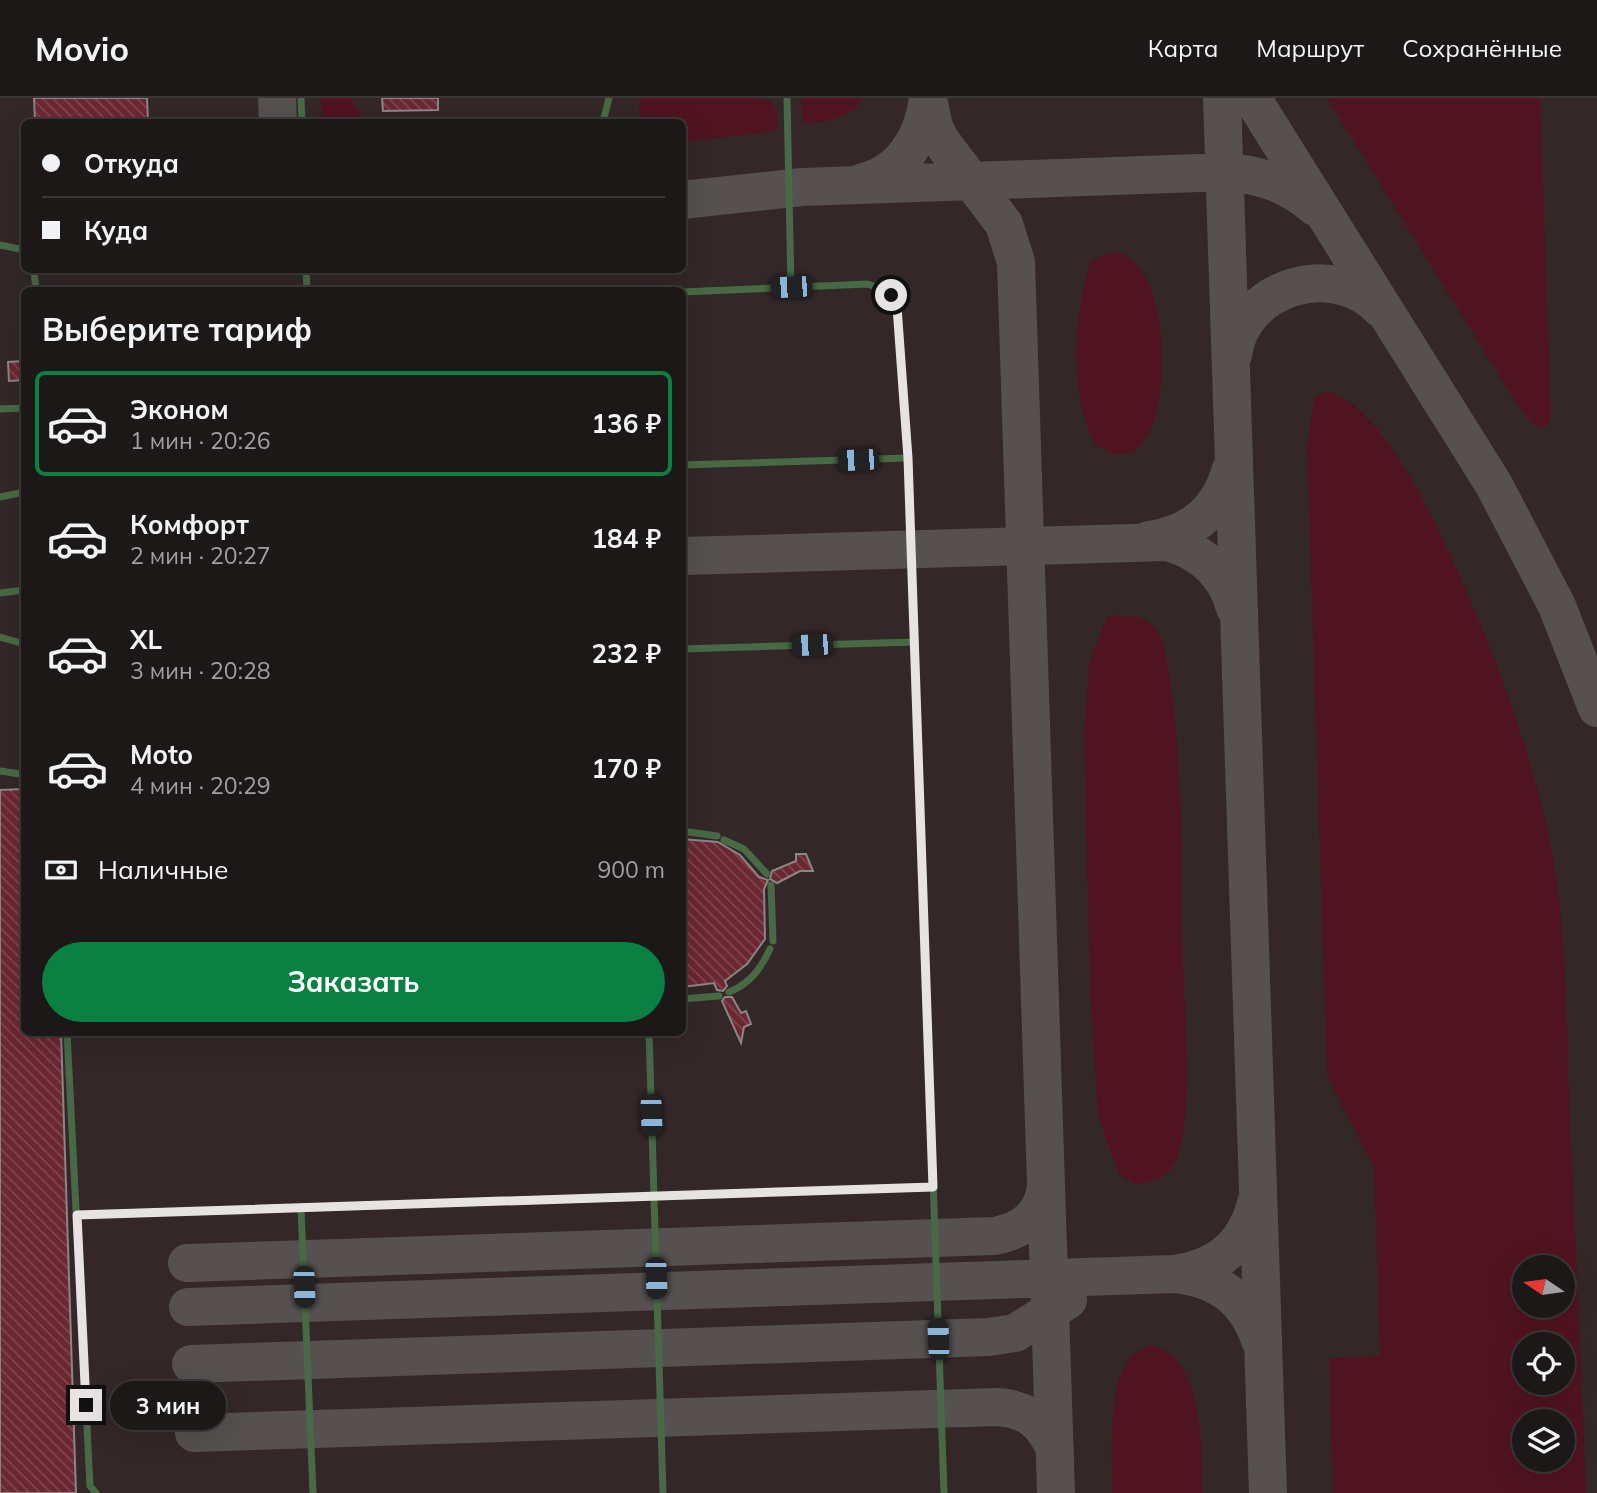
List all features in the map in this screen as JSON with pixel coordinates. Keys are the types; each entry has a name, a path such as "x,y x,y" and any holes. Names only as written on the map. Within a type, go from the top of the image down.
{"lane":[{"path":"301,98 302,119"},
{"path":"604,119 609,98"},
{"path":"787,98 791,287"},
{"path":"0,245 21,249"},
{"path":"686,292 867,284 882,287 891,295 897,307 908,458 944,1493"},
{"path":"0,408 21,408"},
{"path":"686,466 908,458"},
{"path":"0,497 21,493"},
{"path":"0,593 21,590"},
{"path":"0,637 21,643"},
{"path":"686,649 915,642"},
{"path":"0,771 21,773"},
{"path":"686,832 720,838 744,849 767,874"},
{"path":"729,992 741,988 755,975 771,945 771,885"},
{"path":"686,999 719,996"},
{"path":"67,1036 90,1490 96,1493"},
{"path":"649,1036 663,1493"},
{"path":"77,1215 301,1210 933,1187"},
{"path":"301,1210 313,1493"}],"shaded area":[{"path":"0,98 1597,98 1597,1493 0,1493"},
{"path":"320,98 353,98 353,104 360,109 360,119 323,119"},
{"path":"639,98 760,98 770,101 777,111 777,131 686,142 686,119 640,119"},
{"path":"801,98 863,98 845,115 829,121 802,124"},
{"path":"1327,98 1540,98 1551,416 1548,425 1540,428 1532,424 1519,407"},
{"path":"1116,252 1133,261 1146,279 1155,302 1162,357 1158,408 1150,430 1134,453 1112,454 1095,445 1086,423 1080,400 1076,354 1080,308 1090,262 1104,254"},
{"path":"1324,391 1340,396 1355,407 1370,421 1399,459 1421,496 1465,587 1497,664 1536,783 1553,858 1562,926 1586,1493 1333,1493 1329,1359 1380,1355 1374,1168 1327,1076 1307,447 1314,399"},
{"path":"1120,615 1147,620 1158,631 1163,645 1178,753 1181,824 1187,1058 1184,1127 1177,1156 1166,1174 1137,1185 1119,1175 1098,1115 1090,989 1084,736 1089,662 1108,616"},
{"path":"1150,1346 1168,1353 1181,1366 1190,1385 1200,1430 1203,1493 1112,1493 1113,1418 1119,1379 1135,1353"}],"building":[{"path":"34,98 147,98 148,119 35,119"},
{"path":"382,98 438,98 438,110 383,111"},
{"path":"21,361 21,380 9,381 8,362"},
{"path":"21,789 21,1036 61,1036 76,1493 0,1493 0,790"},
{"path":"686,839 718,842 740,855 759,877 768,880 764,889 765,939 747,964 725,981 727,986 723,991 717,990 714,983 686,986"},
{"path":"796,854 806,854 813,871 800,871 777,883 770,879 772,871 796,861"},
{"path":"725,997 732,997 741,1013 746,1011 751,1024 744,1027 741,1043 722,1001"}],"taxiway":[{"path":"277,98 278,119"},
{"path":"928,98 934,127 941,141 1004,224 1016,262 1056,1493"},
{"path":"860,183 888,172 908,152 921,127 928,98"},
{"path":"1222,98 1268,1493"},
{"path":"1252,98 1494,485 1557,606 1597,708"},
{"path":"686,200 802,187 1227,172 1274,182 1295,192 1315,207"},
{"path":"1233,355 1240,331 1253,312 1271,297 1293,287 1316,283 1339,285 1362,294 1381,309"},
{"path":"1149,540 1178,532 1202,518 1219,497 1231,469"},
{"path":"686,556 1168,542 1192,552 1211,566 1226,584 1235,608"},
{"path":"187,1263 995,1236 1015,1230 1030,1220 1040,1206 1046,1187"},
{"path":"188,1307 1174,1274 1203,1267 1227,1252 1245,1231 1256,1203"},
{"path":"1174,1274 1204,1280 1228,1293 1247,1313 1260,1340"},
{"path":"191,1364 989,1337 1015,1333 1068,1300"},
{"path":"194,1433 997,1407 1008,1408 1033,1419 1046,1432 1055,1450"}],"route":[{"path":"86,1405 77,1215 301,1210 933,1187 908,458 897,307 891,295"}]}
